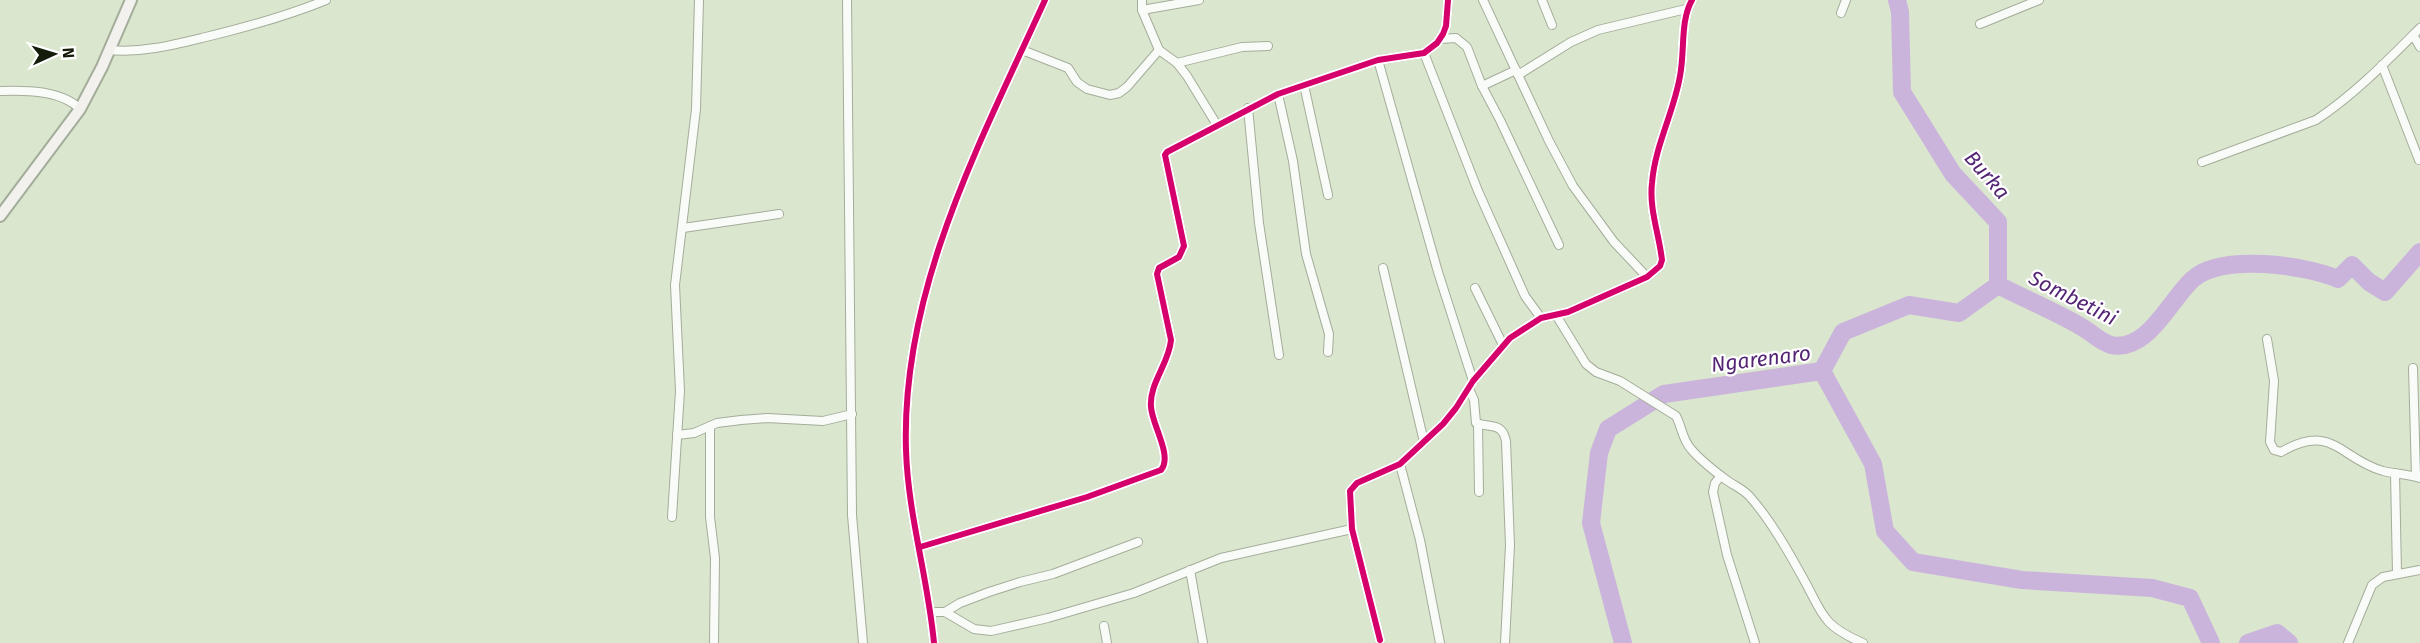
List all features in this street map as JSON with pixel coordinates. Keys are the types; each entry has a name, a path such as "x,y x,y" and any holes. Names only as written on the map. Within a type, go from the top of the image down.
{"street":[{"path":"0,216 80,109 110,50 131,0"},
{"path":"110,50 137,52 176,45 294,13 326,0"},
{"path":"672,517 680,391 675,285 696,109 699,0"},
{"path":"847,0 852,515 863,643"},
{"path":"934,643 909,485 906,449 914,339 931,272 960,188 1045,0"},
{"path":"1142,0 1142,10 1159,50 1177,63 1217,125"},
{"path":"1142,10 1199,0"},
{"path":"920,547 1087,497 1161,470 1165,465 1165,456 1151,408 1153,389 1170,351 1171,340 1157,274 1159,268 1179,257 1184,246 1165,155 1171,149 1278,94 1378,60 1424,53 1440,39 1446,26 1448,0"},
{"path":"1483,0 1549,141 1573,186 1614,242 1647,277"},
{"path":"1542,0 1552,25"},
{"path":"1380,640 1352,529 1350,491 1352,487 1400,464 1424,442 1456,408 1471,385 1510,338 1541,318 1577,308 1647,277 1660,266 1662,260 1654,218 1652,183 1667,120 1675,103 1681,76 1686,9 1692,0"},
{"path":"1841,13 1846,0"},
{"path":"1980,24 2039,0"},
{"path":"1482,86 1517,72 1598,30 1686,9"},
{"path":"2202,162 2316,120 2331,110 2382,65 2420,28"},
{"path":"2413,35 2420,47"},
{"path":"1440,39 1456,38 1467,47 1482,86 1559,245"},
{"path":"1177,63 1242,47 1268,46"},
{"path":"1022,50 1068,68 1080,86 1110,95 1119,93 1127,87 1159,50"},
{"path":"1424,53 1478,191 1526,296 1541,318"},
{"path":"1378,60 1471,385 1474,416 1478,424 1479,492"},
{"path":"2382,65 2420,160"},
{"path":"1304,85 1329,195"},
{"path":"0,91 29,91 48,94 67,100 80,109"},
{"path":"1278,94 1293,161 1306,254 1329,334 1328,352"},
{"path":"1248,108 1259,223 1279,355"},
{"path":"683,228 779,214"},
{"path":"1383,268 1424,442"},
{"path":"1475,288 1503,345"},
{"path":"1556,315 1586,364 1596,372 1620,381 1676,416 1682,436 1690,449 1721,476 1745,491 1759,508 1804,579 1816,607 1829,623 1843,635 1863,643"},
{"path":"2267,339 2274,381 2270,442 2274,450 2281,452 2307,441 2323,441 2383,471 2418,477 2412,368"},
{"path":"677,435 694,433 717,423 767,418 824,421 852,414"},
{"path":"1478,424 1499,428 1506,441 1509,545 1505,643"},
{"path":"710,426 710,517 715,558 714,643"},
{"path":"1400,464 1420,540 1440,643"},
{"path":"2395,473 2397,573"},
{"path":"1721,476 1715,483 1713,492 1727,555 1755,643"},
{"path":"931,614 945,612 974,629 991,631 1089,607 1134,593 1221,558 1352,529"},
{"path":"945,612 960,603 989,592 1053,574 1138,542"},
{"path":"1190,570 1203,643"},
{"path":"2348,643 2372,585 2383,577 2420,570"},
{"path":"1104,626 1107,643"}],"waterway":[{"name":"Burka","path":"1822,371 1843,332 1909,305 1959,313 1998,285 1998,222 1953,174 1902,92 1900,12 1897,0"},
{"name":"Sombetini","path":"1998,285 2084,328 2107,344 2124,345 2136,341 2147,333 2193,279 2206,271 2223,266 2264,264 2306,269 2338,279 2352,265 2369,282 2385,292 2420,252"},
{"name":"Ngarenaro","path":"1623,643 1591,523 1599,453 1608,429 1664,394 1822,371 1873,464 1885,531 1913,562 2022,580 2152,588 2190,598 2211,643"},
{"name":"Ngarenaro","path":"2248,643 2277,633 2289,643"}],"cycle path":[{"path":"934,643 910,498 906,450 908,390 916,332 949,218 995,108 1045,0"},
{"path":"920,547 1087,497 1161,470 1165,457 1152,414 1151,398 1171,340 1157,274 1159,268 1179,257 1184,246 1165,155 1278,94 1378,60 1424,53 1437,43 1443,34 1446,26 1448,0"},
{"path":"1380,640 1352,529 1350,491 1357,483 1400,464 1443,424 1473,381 1510,338 1541,318 1568,312 1647,277 1660,266 1662,260 1653,212 1652,183 1657,155 1677,89 1686,17 1692,0"}]}
